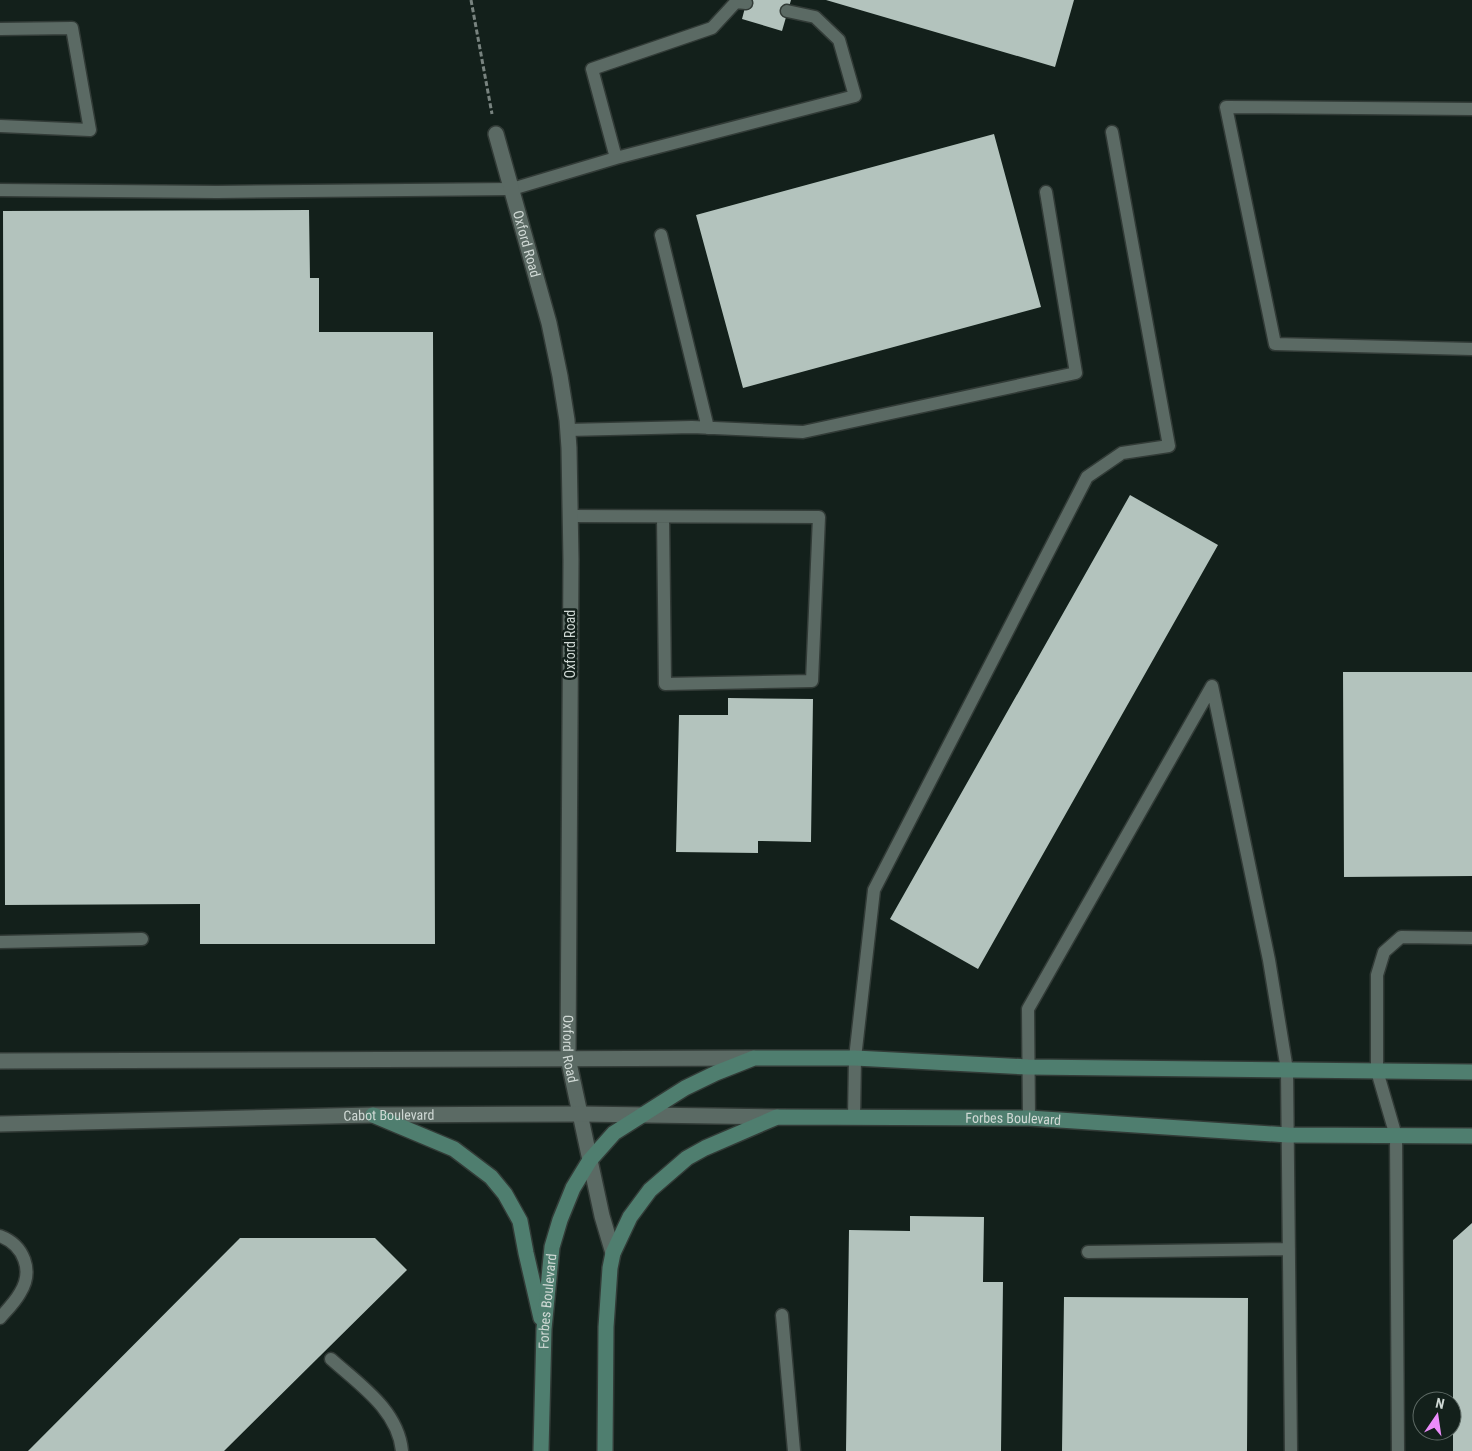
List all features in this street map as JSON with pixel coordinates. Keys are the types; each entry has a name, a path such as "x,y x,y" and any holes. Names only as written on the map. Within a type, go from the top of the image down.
{"street":[{"name":"Oxford Road","path":"496,134 552,334 568,430 570,516 568,1058 590,1160"},
{"name":"Forbes Boulevard","path":"541,1451 544,1330 552,1247 560,1220 573,1188 590,1160 614,1133 685,1088 716,1073 754,1058 855,1058 1028,1067 1472,1072"},
{"path":"0,1061 754,1058"},
{"name":"Cabot Boulevard","path":"0,1124 373,1116 581,1114 777,1117"},
{"path":"373,1116 454,1149 491,1177 505,1194 520,1220 544,1330"},
{"name":"Forbes Boulevard","path":"605,1451 607,1305 613,1253 630,1217 650,1190 687,1158 705,1148 777,1117 1029,1118 1288,1135 1472,1136"},
{"name":"Forbes Boulevard","path":"590,1160 602,1216 613,1253"}],"lane":[{"path":"616,158 592,69 712,28 736,2 746,4"},
{"path":"0,190 217,192 512,189 616,158 855,96 840,40 815,17 786,11"},
{"path":"0,29 72,28 90,130 0,126"},
{"path":"1472,109 1226,108 1275,344 1472,349"},
{"path":"854,1117 855,1058 874,890 1087,477 1122,453 1169,446 1112,132"},
{"path":"568,430 708,428 803,432 1076,373 1046,192"},
{"path":"661,235 708,428"},
{"path":"570,516 819,517 812,681 665,684 663,517"},
{"path":"1029,1118 1028,1009 1212,686 1269,960 1287,1070 1291,1451"},
{"path":"1398,1451 1396,1136 1377,1071 1376,975 1384,952 1401,937 1472,938"},
{"path":"0,942 142,939"},
{"path":"0,1236 9,1239 18,1247 25,1258 27,1271 26,1284 20,1295 0,1318"},
{"path":"1088,1252 1289,1249"},
{"path":"782,1315 794,1451"},
{"path":"332,1359 379,1402 389,1414 401,1441 402,1451"}],"path":[{"path":"471,0 496,134"}],"building":[{"path":"747,0 791,0 782,31 742,19"},
{"path":"826,0 1074,0 1055,67"},
{"path":"994,134 1041,307 743,388 696,215"},
{"path":"309,210 310,278 319,278 319,332 433,332 435,944 200,944 200,904 5,905 3,211"},
{"path":"1130,495 1218,545 978,969 890,919"},
{"path":"1343,672 1472,672 1472,876 1344,877"},
{"path":"728,698 813,699 811,842 758,841 758,853 676,852 679,715 728,715"},
{"path":"910,1216 984,1217 983,1282 1003,1282 1001,1451 846,1451 849,1230 910,1231"},
{"path":"1472,1223 1472,1451 1453,1451 1453,1441 1462,1441 1462,1391 1453,1391 1453,1240"},
{"path":"240,1238 375,1238 407,1270 224,1451 28,1451"},
{"path":"1064,1297 1248,1298 1247,1451 1062,1451"}]}
